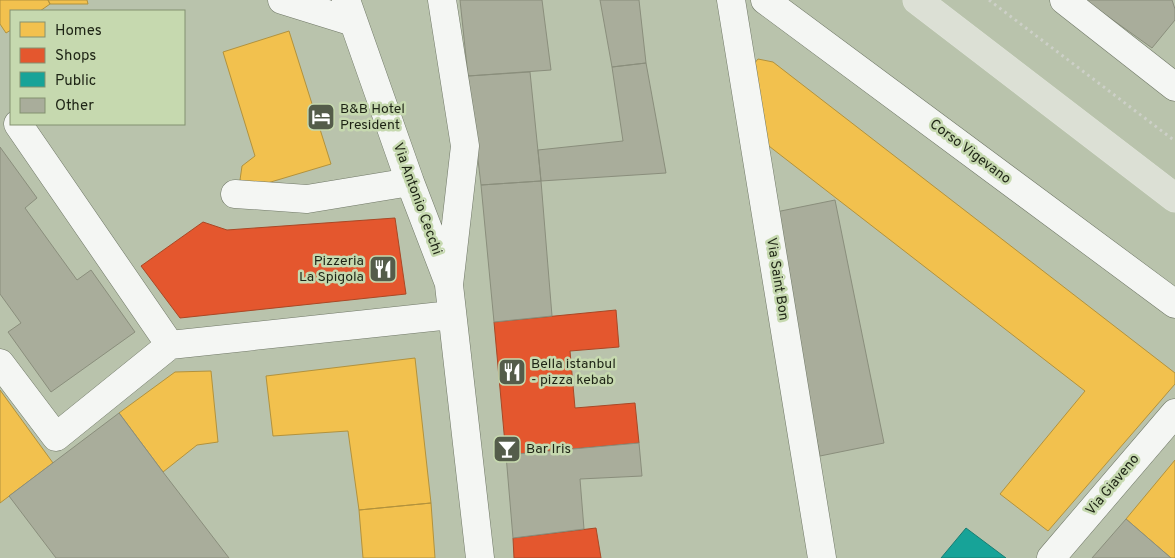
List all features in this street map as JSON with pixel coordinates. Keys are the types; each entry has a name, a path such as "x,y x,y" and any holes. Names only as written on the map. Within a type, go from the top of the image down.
{"main road":[{"path":"917,0 1175,198"}],"street":[{"path":"282,0 350,11"},
{"name":"Via Antonio Cecchi","path":"442,0 465,146 449,285 480,558"},
{"name":"Via Saint Bon","path":"731,0 822,558"},
{"name":"Corso Vigevano","path":"765,0 1175,304"},
{"path":"1064,0 1175,87"},
{"name":"Via Antonio Cecchi","path":"350,11 410,182 449,285"},
{"path":"18,125 170,344"},
{"path":"235,194 307,199 410,182"},
{"path":"0,363 56,437 170,344 451,315"},
{"name":"Via Giaveno","path":"1051,558 1175,413"}],"path":[{"path":"988,0 1175,141"}],"building: Homes":[{"path":"0,0 48,0 50,4 41,10 10,10 10,31 6,33 0,24"},
{"path":"48,0 87,0 88,4 50,4"},
{"path":"289,31 331,164 254,187 240,180 242,166 255,156 223,52"},
{"path":"758,59 773,62 1175,373 1175,384 1048,531 1000,494 1085,391 765,143 753,65"},
{"path":"415,358 431,503 359,510 348,431 273,436 266,376"},
{"path":"211,371 218,442 197,445 163,472 119,413 175,372"},
{"path":"0,390 53,463 0,503"},
{"path":"1175,460 1175,558 1171,558 1126,519"},
{"path":"431,503 435,558 363,558 359,510"}],"building: Shops":[{"path":"395,218 406,294 180,318 141,266 203,222 227,230"},
{"path":"616,310 619,347 570,351 575,408 635,403 639,443 506,455 494,322"},
{"path":"596,528 601,558 514,558 513,538"}],"building: Public":[{"path":"966,528 1006,558 941,558"}],"building: Other":[{"path":"460,0 542,0 551,70 468,76"},
{"path":"600,0 639,0 646,63 612,67"},
{"path":"1085,0 1172,0 1175,9 1175,20 1152,48"},
{"path":"646,63 666,173 541,181 538,150 623,141 612,67"},
{"path":"530,72 541,181 481,185 468,76"},
{"path":"0,147 37,198 25,208 77,280 91,270 135,332 51,392 8,332 21,323 0,294"},
{"path":"541,181 552,316 494,322 481,185"},
{"path":"835,200 884,443 820,456 771,213"},
{"path":"119,413 229,558 56,558 9,496"},
{"path":"639,443 642,476 580,479 584,529 513,538 506,455"},
{"path":"1126,519 1171,558 1092,558"}],"place":[{"name":"B&B Hotel President","path":"321,117"},
{"name":"Pizzeria La Spigola","path":"383,269"},
{"name":"Bella istanbul - pizza kebab","path":"512,372"},
{"name":"Bar Iris","path":"507,449"}]}
